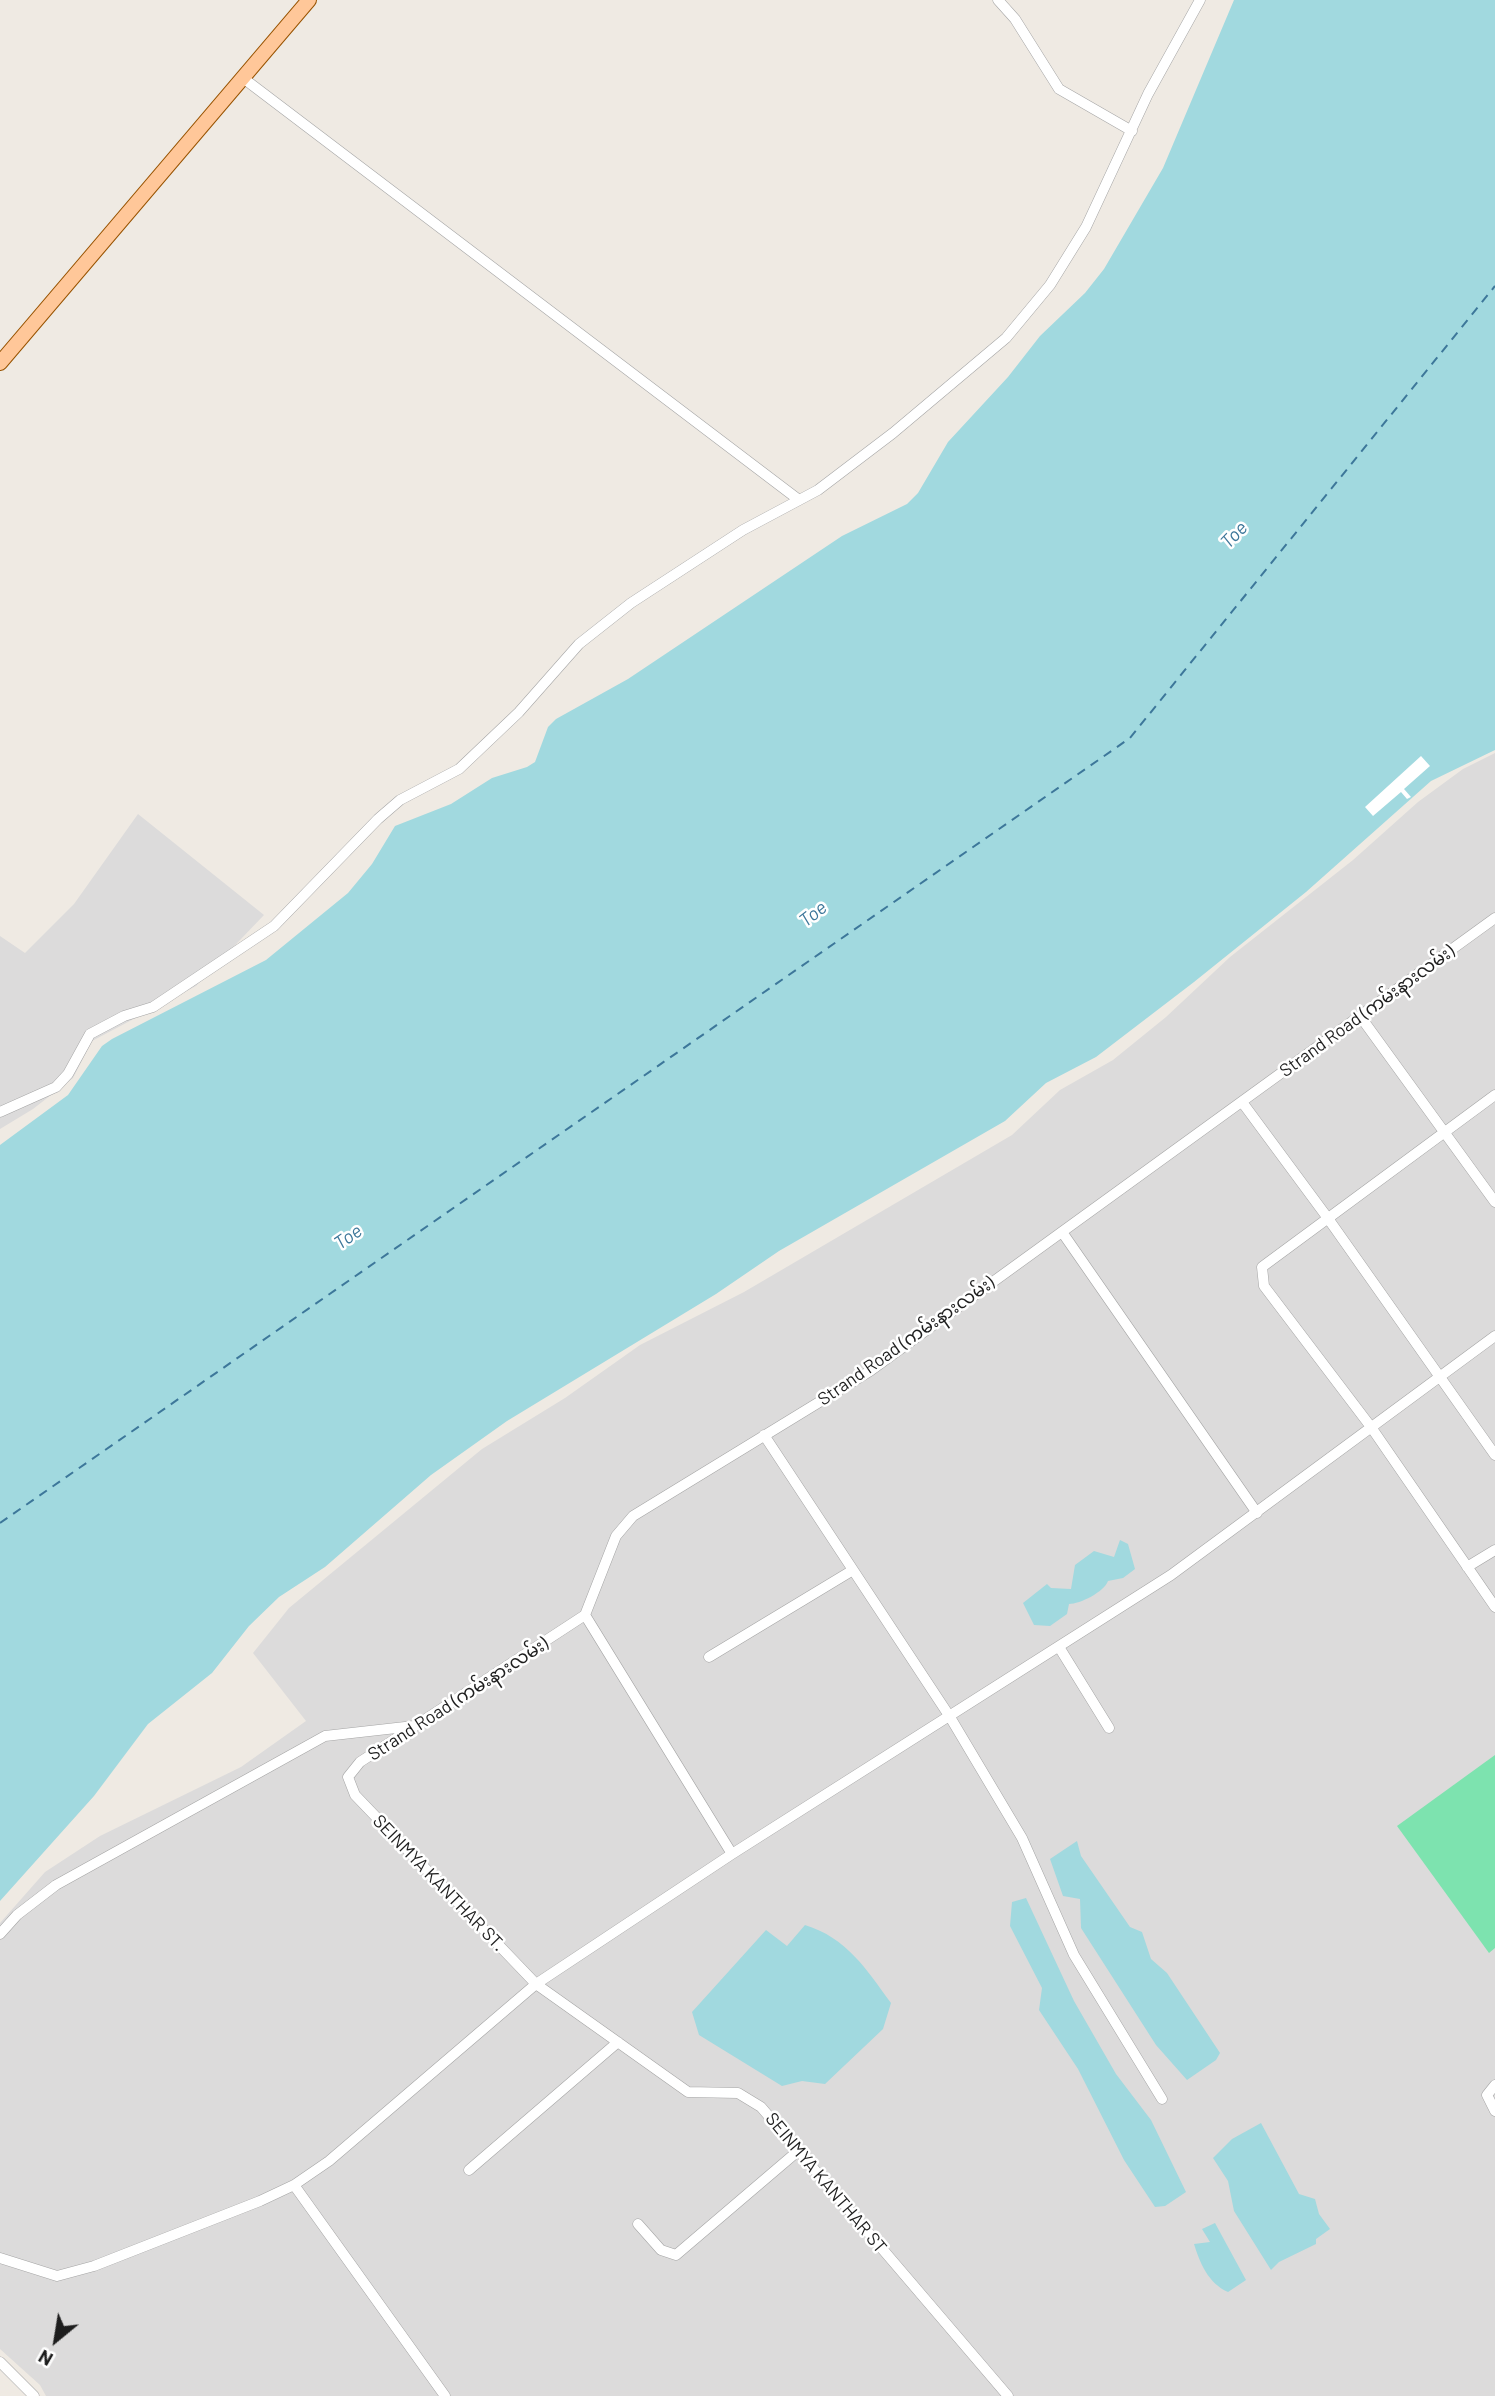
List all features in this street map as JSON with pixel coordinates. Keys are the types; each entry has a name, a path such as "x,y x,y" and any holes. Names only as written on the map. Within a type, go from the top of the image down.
{"main road":[{"path":"0,363 309,0"}],"street":[{"path":"998,0 1015,19 1059,89 1132,131"},
{"path":"0,1112 56,1087 68,1074 90,1034 116,1020 153,1007 274,926 378,819 422,786 459,769 519,712 579,644 620,611 743,530 818,490 893,433 1006,338 1064,262 1101,197 1148,94 1200,0"},
{"path":"243,78 799,499"},
{"name":"Strand Road (ကမ်းနားလမ်း)","path":"348,1777 360,1762 585,1615 615,1536 633,1516 870,1371 1495,918"},
{"path":"1360,1016 1495,1202"},
{"path":"1495,1095 1262,1266 1261,1277 1264,1286 1371,1427 1495,1607"},
{"path":"1242,1102 1441,1376 1495,1455"},
{"path":"1062,1232 1257,1513"},
{"path":"0,2258 61,2275 94,2266 294,2185 328,2161 536,1984 732,1854 1171,1575 1495,1336"},
{"path":"764,1435 950,1717 1022,1838 1074,1955 1162,2099"},
{"path":"1467,1567 1495,1550"},
{"path":"709,1657 853,1570"},
{"path":"585,1615 732,1854"},
{"path":"1059,1647 1109,1728"},
{"path":"0,1934 17,1915 56,1885 325,1736 417,1726"},
{"name":"SEINMYA KANTHAR ST.","path":"348,1777 355,1795 536,1984"},
{"name":"SEINMYA KANTHAR ST","path":"536,1984 688,2092 738,2093 761,2108 1008,2396"},
{"path":"469,2170 618,2042"},
{"path":"1495,2085 1487,2098 1495,2111"},
{"path":"638,2224 667,2254 676,2255 798,2151"},
{"path":"294,2185 445,2396"},
{"path":"0,2362 34,2396"}],"shaded area":[{"path":"1495,753 1495,2396 46,2396 40,2385 0,2349 0,1923 45,1872 100,1836 241,1767 306,1721 253,1653 289,1608 482,1449 565,1398 640,1345 744,1292 1012,1135 1060,1090 1113,1060 1166,1017 1230,957 1353,860 1418,802 1463,769"},
{"path":"138,814 264,915 196,986 92,1041 73,1078 33,1109 0,1129 0,936 25,953 74,904"}],"green space":[{"path":"1495,1755 1495,1948 1489,1953 1397,1826"}],"water":[{"name":"Toe","path":"1234,0 1495,0 1495,750 1431,781 1306,892 1194,982 1096,1057 1046,1083 1005,1121 779,1251 716,1294 507,1421 431,1475 325,1567 279,1597 249,1626 212,1673 148,1724 94,1796 0,1901 0,1145 68,1095 102,1046 112,1039 266,960 348,893 372,864 395,826 451,804 492,778 535,762 548,727 556,719 628,679 842,536 907,504 918,493 948,442 1008,377 1040,336 1085,293 1104,269 1163,168"},
{"path":"1120,1540 1128,1544 1135,1569 1123,1578 1108,1581 1091,1597 1069,1604 1067,1614 1050,1626 1034,1625 1023,1603 1047,1584 1051,1588 1071,1589 1075,1565 1094,1551 1114,1557"},
{"path":"1077,1841 1081,1856 1130,1927 1142,1932 1151,1959 1167,1973 1220,2053 1216,2060 1187,2080 1156,2045 1081,1928 1080,1899 1063,1896 1050,1859"},
{"path":"1026,1898 1074,2001 1116,2074 1151,2120 1186,2192 1165,2206 1155,2207 1124,2160 1078,2069 1039,2010 1042,1988 1010,1926 1012,1902"},
{"path":"805,1925 844,1946 891,2003 883,2029 825,2084 802,2081 782,2086 699,2035 692,2012 766,1930 787,1946"},
{"path":"1261,2123 1299,2194 1315,2199 1319,2214 1330,2229 1316,2239 1316,2244 1279,2262 1271,2270 1234,2211 1228,2181 1213,2158 1232,2139"},
{"path":"1215,2223 1246,2280 1228,2292 1210,2278 1194,2244 1210,2242 1202,2229"}],"pier":[{"path":"1421,756 1430,766 1404,789 1411,797 1407,799 1401,792 1373,816 1365,807"}],"ferry route":[{"path":"0,1523 1130,738 1495,286"}]}
